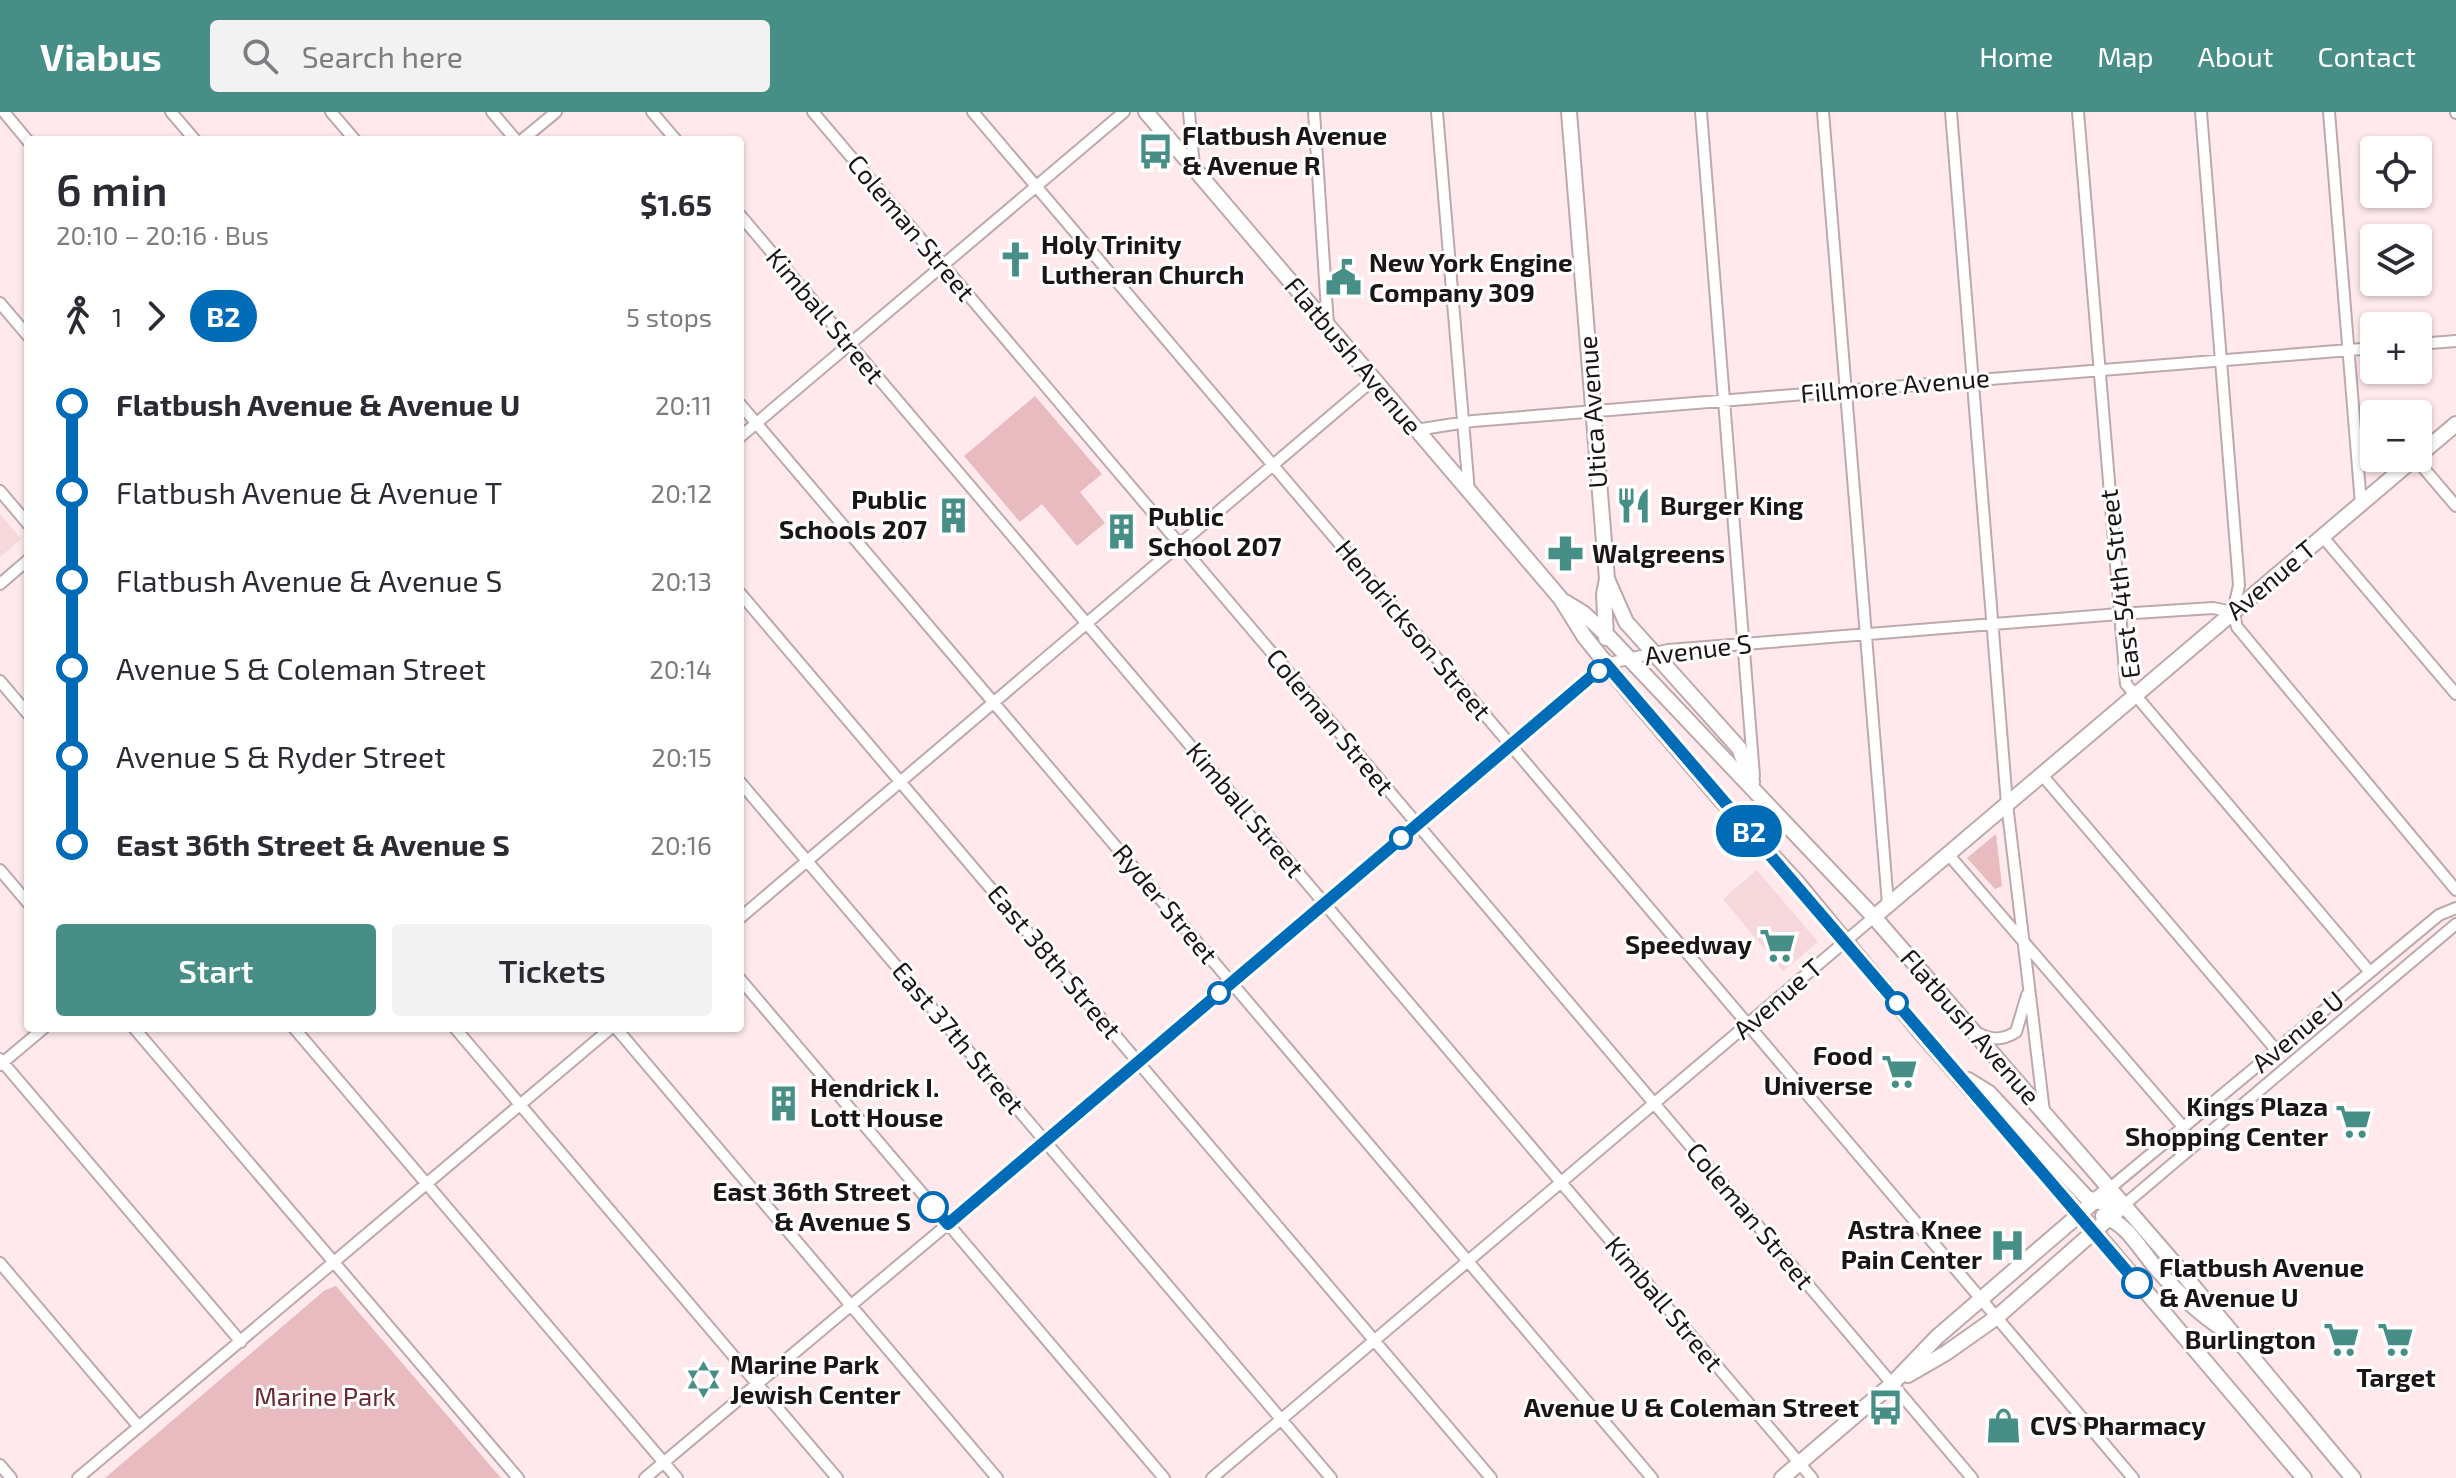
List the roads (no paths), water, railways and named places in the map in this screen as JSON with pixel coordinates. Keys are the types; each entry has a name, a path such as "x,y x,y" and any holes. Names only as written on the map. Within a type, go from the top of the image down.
{"main road":[{"name":"Flatbush Avenue","path":"1146,112 1561,599 1606,664 1720,799 1846,940 2304,1478"},
{"name":"Utica Avenue","path":"1569,112 1607,579 1604,594 1606,664"},
{"name":"Avenue T","path":"2432,444 2456,424"},
{"name":"Avenue T","path":"1874,917 2399,472"},
{"path":"1607,579 1626,622 1739,748 1755,790"},
{"name":"Flatbush Avenue","path":"1561,599 1583,613 1630,658 1874,917 2110,1188 2351,1478"},
{"path":"1957,1073 1989,1093 2087,1198 2113,1206 2124,1205"},
{"name":"Avenue U","path":"1782,1478 1892,1384 1937,1337 2110,1188"},
{"name":"Avenue U","path":"1892,1384 1946,1353 1997,1317 2124,1205"},
{"path":"2081,1215 2109,1218 2120,1225 2158,1271 2204,1317 2234,1335"}],"street":[{"path":"4,112 24,136"},
{"path":"171,112 192,136"},
{"path":"331,112 352,136"},
{"path":"492,112 513,136"},
{"path":"527,136 556,112"},
{"path":"652,112 673,136"},
{"name":"Coleman Street","path":"813,112 1972,1478"},
{"name":"Hendrickson Street","path":"973,112 2133,1478"},
{"path":"744,434 1124,112"},
{"path":"1189,112 1194,169"},
{"path":"1314,112 1328,328"},
{"path":"1437,112 1469,492"},
{"path":"1701,112 1755,790"},
{"path":"1823,112 1888,904"},
{"path":"1951,112 2007,804 2044,1112"},
{"name":"East 54th Street","path":"2078,112 2126,684 2369,971"},
{"path":"2201,112 2239,585 2233,612 2237,627 2456,890"},
{"path":"2329,112 2361,504"},
{"name":"Kimball Street","path":"744,220 1812,1478"},
{"path":"0,303 24,331"},
{"path":"2432,343 2456,341"},
{"name":"Fillmore Avenue","path":"1416,430 1463,422 2360,349"},
{"path":"744,915 1373,380"},
{"name":"Ryder Street","path":"744,409 1652,1478"},
{"path":"2429,472 2456,506"},
{"path":"0,491 24,519"},
{"path":"2322,536 2456,694"},
{"path":"0,584 24,563"},
{"name":"East 38th Street","path":"744,598 1491,1478"},
{"name":"Avenue S","path":"645,1478 1606,664 1654,653 1744,644 2119,614 2213,608 2233,612"},
{"path":"0,681 24,709"},
{"path":"2042,775 2277,1051"},
{"name":"East 37th Street","path":"744,787 1331,1478"},
{"path":"1948,854 2184,1128"},
{"path":"0,870 24,898"},
{"name":"Avenue U","path":"2110,1188 2369,971 2439,915 2456,908"},
{"name":"Avenue T","path":"1212,1478 1874,917"},
{"name":"Avenue U","path":"2124,1205 2456,924"},
{"path":"744,984 1164,1478"},
{"path":"1968,1026 1986,1038 2006,1039 2016,1032 2029,990"},
{"path":"39,1032 1,1062 241,1342"},
{"path":"137,1032 518,1478"},
{"path":"297,1032 677,1478"},
{"path":"458,1032 837,1478"},
{"path":"78,1478 609,1032"},
{"path":"617,1032 997,1478"},
{"path":"0,1263 139,1427"},
{"path":"0,1465 11,1478"}],"place":[{"name":"Flatbush Avenue & Avenue R","path":"1156,151"},
{"name":"Holy Trinity Lutheran Church","path":"1015,260"},
{"name":"New York Engine Company 309","path":"1343,278"},
{"name":"Burger King","path":"1634,506"},
{"name":"Public Schools 207","path":"953,515"},
{"name":"Public School 207","path":"1122,532"},
{"name":"Walgreens","path":"1566,554"},
{"name":"Speedway","path":"1778,945"},
{"name":"Food Universe","path":"1899,1071"},
{"name":"Hendrick I. Lott House","path":"784,1103"},
{"name":"Kings Plaza Shopping Center","path":"2354,1122"},
{"name":"East 36th Street & Avenue S","path":"933,1207"},
{"name":"Astra Knee Pain Center","path":"2008,1245"},
{"name":"Flatbush Avenue & Avenue U","path":"2137,1283"},
{"name":"Target","path":"2396,1339"},
{"name":"Burlington","path":"2342,1340"},
{"name":"Marine Park Jewish Center","path":"704,1380"},
{"name":"Avenue U & Coleman Street","path":"1885,1408"},
{"name":"CVS Pharmacy","path":"2004,1426"}],"park label":[{"name":"Marine Park","path":"325,1397"}]}
